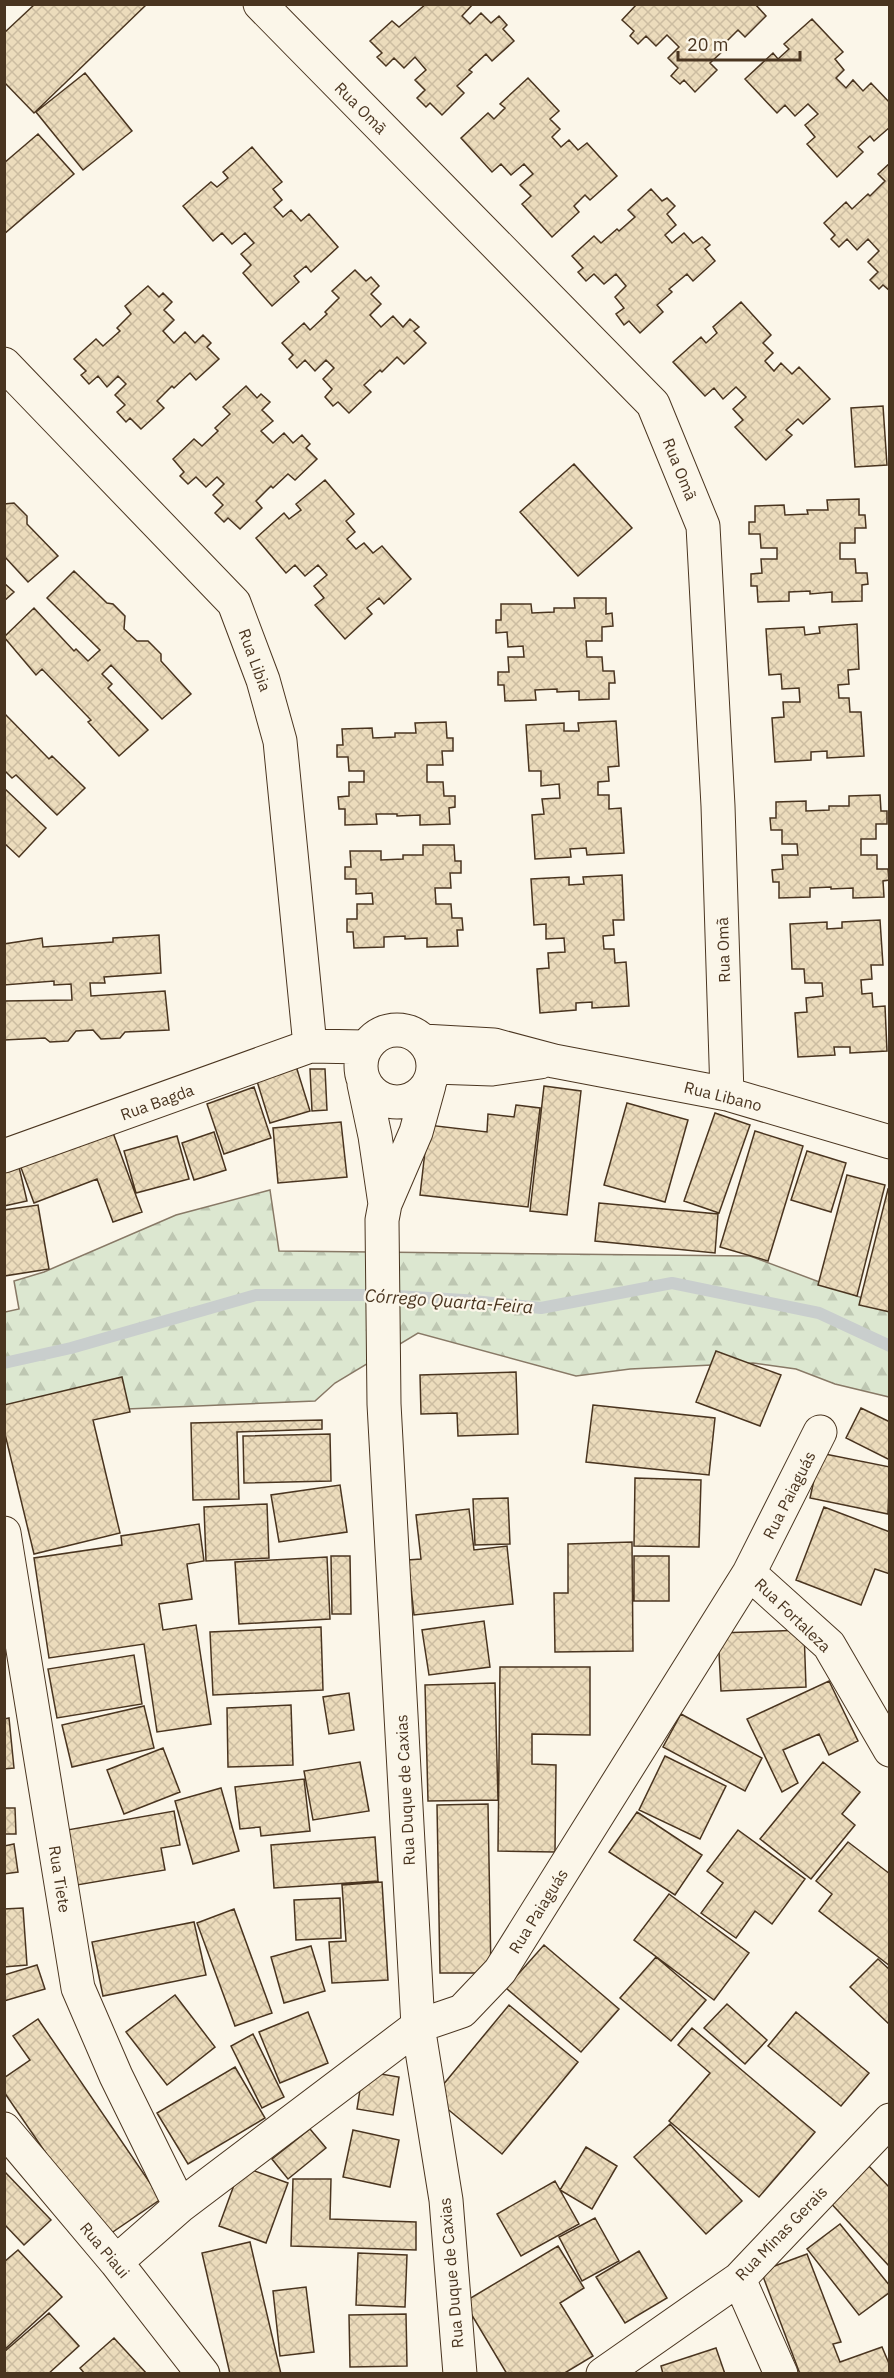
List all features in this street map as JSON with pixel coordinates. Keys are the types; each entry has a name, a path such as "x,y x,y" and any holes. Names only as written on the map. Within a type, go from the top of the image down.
{"street":[{"name":"Rua Omã","path":"260,4 653,404 703,526 718,806 727,1094"},
{"name":"Rua Libia","path":"4,364 234,603 263,680 280,741 310,1046"},
{"name":"Rua Libano","path":"365,1047 377,1035 393,1030 409,1032 429,1064 492,1069 554,1061 727,1094 890,1142"},
{"path":"310,1046 365,1047 360,1059 360,1072 364,1084 374,1096 388,1102 403,1102 418,1097 429,1064"},
{"name":"Rua Bagda","path":"4,1156 310,1046"},
{"name":"Rua Duque de Caxias","path":"429,1064 416,1132 385,1204 382,1220 382,1325 384,1404 418,2026 446,2200 460,2373"},
{"name":"Rua Duque de Caxias","path":"364,1084 385,1204"},
{"name":"Rua Paiaguás","path":"116,2262 180,2206 418,2026 462,2012 500,1971 749,1573 820,1432"},
{"name":"Rua Tiete","path":"4,1533 78,1988 116,2076 180,2206"},
{"name":"Rua Fortaleza","path":"749,1573 829,1645 890,1750"},
{"name":"Rua Minas Gerais","path":"603,2373 739,2278 890,2120"},
{"name":"Rua Piaui","path":"4,2129 116,2262 203,2373"},
{"path":"739,2278 781,2373"}],"green space":[{"path":"270,1190 279,1251 750,1256 889,1308 889,1397 835,1384 796,1369 753,1363 630,1369 576,1376 418,1333 335,1383 315,1401 103,1410 5,1411 5,1312 19,1309 14,1281 44,1272 176,1215"}],"building":[{"path":"35,4 147,4 34,113 4,82 4,33"},
{"path":"426,4 473,4 462,16 470,24 481,13 491,23 499,16 507,25 503,29 514,41 492,61 486,54 469,70 472,72 457,86 464,93 442,115 430,103 426,107 417,98 425,90 415,80 426,70 415,57 404,68 394,58 386,66 377,57 382,53 370,41 392,21 399,27"},
{"path":"637,4 755,4 766,16 745,37 738,30 722,46 725,49 710,63 717,70 695,92 684,80 680,84 671,76 678,68 668,58 679,47 667,35 656,46 646,36 638,44 630,36 634,31 622,20"},
{"path":"812,19 843,52 835,59 844,70 836,78 846,88 853,80 863,91 871,83 890,103 890,127 874,141 870,136 858,147 863,152 837,177 807,144 815,137 805,125 818,114 808,104 795,116 785,105 777,113 745,79 773,53 778,59 789,49 784,44"},
{"path":"85,73 132,131 83,170 36,112"},
{"path":"528,78 559,111 550,119 560,129 552,137 561,147 569,140 578,150 587,143 617,176 590,200 585,195 574,206 579,212 552,237 522,204 531,196 520,185 533,174 524,164 511,175 501,164 492,172 461,138 488,113 494,119 505,108 500,104"},
{"path":"38,134 74,174 4,234 4,163"},
{"path":"252,147 282,182 273,189 282,200 274,207 283,217 291,210 301,221 309,214 338,247 311,272 306,266 294,276 299,282 272,306 243,273 251,265 241,254 254,243 245,233 232,244 222,233 213,241 183,206 211,182 217,187 228,178 223,172"},
{"path":"890,163 890,291 883,285 879,289 870,280 878,272 868,262 879,251 868,239 857,250 847,239 839,247 831,239 835,235 824,223 846,202 852,209 868,194 870,196 885,181 878,174"},
{"path":"651,189 662,201 667,198 675,206 667,214 676,225 665,235 672,243 684,233 693,243 702,237 710,245 705,249 715,261 693,281 687,274 669,289 672,292 657,305 663,312 640,333 629,321 624,325 616,314 624,308 615,297 626,286 616,274 604,284 594,274 586,281 578,272 583,268 572,256 594,236 601,243 617,229 619,231 635,217 628,210"},
{"path":"355,270 366,281 371,277 379,286 371,294 381,304 370,315 381,327 393,316 403,327 410,319 419,327 414,331 426,343 404,364 397,357 382,372 380,370 364,385 371,392 349,413 338,402 333,406 325,397 332,389 323,379 334,368 326,360 315,371 305,360 297,368 289,359 293,355 282,343 304,323 310,330 327,314 325,312 339,298 332,291"},
{"path":"148,286 159,297 163,293 172,302 164,310 174,320 163,331 174,343 185,332 195,343 203,335 211,343 207,347 219,359 196,380 190,373 174,388 172,386 157,401 164,408 141,429 130,418 126,422 117,412 125,405 115,395 126,384 118,376 107,387 98,376 89,384 81,375 86,371 74,359 96,339 103,346 120,331 117,328 131,314 125,306"},
{"path":"741,302 771,335 763,343 773,353 765,361 774,371 781,363 792,374 799,367 830,399 803,424 798,419 786,430 792,435 766,460 735,427 743,420 733,409 746,397 736,387 723,399 714,388 705,396 673,362 701,337 706,343 717,333 713,327"},
{"path":"246,386 257,398 261,394 270,402 262,410 273,421 261,431 273,443 284,433 293,443 302,435 310,444 306,448 317,459 295,480 288,474 273,488 271,486 256,501 262,508 240,529 228,518 224,522 215,513 223,505 213,495 224,484 217,477 206,487 196,477 188,484 180,476 184,472 173,459 194,439 202,446 218,431 215,428 230,414 223,407"},
{"path":"883,406 887,465 855,467 851,408"},
{"path":"574,464 632,528 578,576 520,512"},
{"path":"325,480 354,514 346,521 355,532 347,539 356,549 364,543 373,553 382,546 411,579 384,604 379,598 367,608 372,614 345,639 315,605 324,598 314,586 327,575 318,565 305,576 295,565 286,573 256,538 284,513 289,519 301,510 296,504"},
{"path":"859,499 859,515 865,515 866,528 855,528 855,543 840,543 840,559 855,559 856,573 867,573 868,584 862,585 862,601 832,602 832,592 810,594 810,591 789,592 789,601 758,602 757,586 751,586 751,574 762,573 761,559 777,559 777,548 761,548 760,534 749,534 749,522 755,522 755,506 784,505 785,515 808,514 807,510 828,510 827,500"},
{"path":"14,503 27,516 27,524 58,556 28,582 4,556 4,504"},
{"path":"74,571 107,603 113,604 125,616 124,629 137,641 148,641 161,654 161,661 191,694 162,719 111,665 102,674 112,684 108,688 148,730 119,756 88,722 91,720 42,669 36,675 4,637 34,608 74,651 76,649 88,661 100,650 47,598"},
{"path":"4,583 14,592 4,601"},
{"path":"574,598 606,598 606,614 612,613 613,626 602,627 602,641 586,641 587,657 602,657 603,671 614,671 615,683 609,683 609,699 579,700 579,691 557,692 557,689 535,690 536,700 505,701 504,685 498,685 498,672 509,672 508,657 524,657 523,646 508,647 507,632 496,633 496,620 501,620 501,604 531,604 532,613 554,612 554,608 575,608"},
{"path":"857,624 859,669 848,670 849,684 838,685 839,698 849,698 850,712 861,712 864,756 827,758 827,751 811,752 811,760 775,762 772,718 784,717 783,702 800,702 799,688 782,689 781,674 769,675 766,629 804,627 805,635 820,633 819,627"},
{"path":"4,713 49,759 52,756 85,788 57,815 16,775 12,778 4,770"},
{"path":"616,721 619,766 608,767 609,781 598,782 598,795 609,795 609,809 621,808 624,853 587,855 586,848 570,849 571,857 535,859 532,815 544,814 542,799 560,798 559,784 541,786 541,771 529,771 526,725 564,723 564,731 579,731 578,723"},
{"path":"446,722 447,738 453,738 453,751 442,751 443,765 427,765 427,782 443,782 444,796 455,796 455,807 449,808 450,824 420,825 420,815 376,814 377,824 345,825 345,809 339,809 338,797 349,796 349,782 364,782 364,771 349,771 348,757 337,757 337,745 343,745 342,729 372,728 373,738 395,737 395,733 416,733 415,723"},
{"path":"4,788 46,828 19,857 4,843"},
{"path":"880,795 881,811 887,811 887,824 876,824 876,839 861,839 861,855 877,855 877,869 888,869 889,880 883,881 884,897 853,898 853,888 831,889 831,887 810,888 810,897 779,898 779,882 773,882 772,870 783,869 782,855 798,855 797,844 782,844 782,830 771,830 770,818 776,818 776,802 806,801 806,811 829,810 829,806 849,806 849,796"},
{"path":"423,845 454,845 455,861 461,861 461,873 450,873 451,888 435,888 436,904 451,904 452,918 462,918 463,930 457,930 458,946 427,947 427,938 405,939 405,936 384,937 384,947 354,948 353,932 347,932 347,919 357,919 357,904 373,904 372,893 356,894 356,879 345,879 345,867 351,867 350,851 381,851 381,860 403,859 403,855 423,855"},
{"path":"622,875 624,920 613,920 614,935 603,936 604,949 614,949 615,963 626,962 629,1006 592,1008 592,1002 576,1003 576,1010 540,1013 537,969 549,968 548,953 565,952 564,938 546,939 546,924 534,925 531,879 569,877 569,885 584,884 583,877"},
{"path":"880,920 883,965 871,965 872,979 861,980 862,994 872,993 873,1007 885,1006 887,1051 850,1053 850,1047 834,1047 835,1055 798,1057 795,1013 807,1012 806,998 823,996 822,983 805,983 804,969 792,969 790,924 827,922 827,929 842,928 842,922"},
{"path":"159,935 161,973 104,977 105,983 90,983 91,996 165,991 169,1030 125,1032 120,1038 101,1039 93,1030 76,1031 68,1041 50,1042 45,1038 4,1040 4,1001 72,1000 71,984 54,985 54,981 4,985 4,944 42,938 43,947 113,942 113,938"},
{"path":"296,1066 310,1111 270,1123 256,1078"},
{"path":"310,1069 325,1069 327,1110 312,1111"},
{"path":"544,1086 581,1091 567,1215 530,1211"},
{"path":"254,1087 271,1138 224,1154 207,1104"},
{"path":"627,1103 688,1120 665,1202 604,1185"},
{"path":"516,1105 540,1108 528,1207 420,1195 428,1125 487,1132 488,1114 514,1117"},
{"path":"715,1113 750,1125 719,1213 684,1201"},
{"path":"341,1122 347,1177 278,1183 273,1128"},
{"path":"112,1130 142,1212 113,1222 97,1179 34,1203 20,1165"},
{"path":"755,1131 803,1146 768,1261 720,1247"},
{"path":"214,1132 226,1170 194,1180 182,1143"},
{"path":"177,1136 189,1179 136,1193 124,1151"},
{"path":"807,1151 846,1163 831,1212 791,1200"},
{"path":"19,1167 27,1201 4,1206 4,1170"},
{"path":"847,1175 885,1185 857,1296 818,1285"},
{"path":"888,1189 890,1190 890,1312 859,1305"},
{"path":"599,1203 718,1214 715,1253 595,1241"},
{"path":"38,1205 49,1269 4,1276 4,1210"},
{"path":"716,1351 781,1375 760,1426 696,1402"},
{"path":"516,1372 518,1434 458,1436 457,1413 421,1414 420,1375"},
{"path":"122,1377 130,1412 93,1420 120,1533 34,1554 4,1430 4,1405"},
{"path":"593,1405 715,1418 709,1475 586,1462"},
{"path":"861,1408 890,1422 890,1460 846,1438"},
{"path":"322,1420 322,1429 237,1432 239,1499 193,1500 191,1423"},
{"path":"330,1434 331,1481 244,1483 243,1436"},
{"path":"820,1453 890,1467 888,1514 810,1498"},
{"path":"635,1478 701,1480 699,1547 634,1546"},
{"path":"340,1485 347,1532 279,1542 271,1495"},
{"path":"508,1498 510,1544 475,1545 473,1499"},
{"path":"267,1504 269,1558 206,1561 204,1507"},
{"path":"824,1507 890,1532 890,1574 875,1569 861,1605 796,1580"},
{"path":"469,1509 474,1550 507,1546 513,1604 414,1615 408,1560 421,1559 416,1515"},
{"path":"199,1524 204,1561 187,1564 192,1599 159,1604 163,1630 196,1625 211,1724 157,1732 144,1644 49,1658 34,1558 122,1545 121,1536"},
{"path":"632,1542 633,1651 555,1652 554,1593 568,1593 568,1544"},
{"path":"331,1556 350,1556 351,1614 332,1614"},
{"path":"634,1556 669,1556 669,1601 634,1601"},
{"path":"327,1557 330,1619 239,1624 235,1562"},
{"path":"484,1621 490,1667 429,1675 422,1630"},
{"path":"321,1627 323,1690 213,1695 210,1632"},
{"path":"804,1630 806,1687 721,1691 718,1633"},
{"path":"134,1655 142,1704 57,1718 48,1669"},
{"path":"500,1667 590,1667 590,1735 532,1734 532,1764 556,1765 555,1852 498,1851"},
{"path":"829,1681 858,1741 829,1755 819,1734 783,1750 798,1783 782,1792 747,1719"},
{"path":"495,1683 498,1800 428,1801 425,1685"},
{"path":"349,1693 354,1730 329,1734 323,1697"},
{"path":"291,1705 293,1765 228,1767 227,1708"},
{"path":"144,1706 154,1748 72,1767 62,1725"},
{"path":"681,1714 762,1758 745,1791 663,1747"},
{"path":"9,1718 14,1768 4,1769 4,1719"},
{"path":"163,1748 180,1792 124,1814 107,1770"},
{"path":"665,1756 726,1786 700,1839 639,1810"},
{"path":"360,1762 369,1811 313,1820 304,1771"},
{"path":"823,1762 860,1792 842,1814 855,1825 811,1879 760,1839"},
{"path":"304,1779 310,1831 261,1836 260,1827 240,1829 235,1787"},
{"path":"221,1788 239,1851 193,1864 175,1801"},
{"path":"488,1804 491,1973 440,1973 437,1805"},
{"path":"4,1808 15,1808 16,1834 4,1834"},
{"path":"174,1811 180,1845 161,1848 165,1870 77,1885 67,1830"},
{"path":"637,1812 702,1855 675,1895 609,1852"},
{"path":"738,1830 805,1879 772,1924 755,1911 736,1938 701,1913 723,1883 707,1871"},
{"path":"375,1837 378,1881 274,1888 271,1845"},
{"path":"848,1842 890,1874 890,1966 819,1911 832,1894 816,1881"},
{"path":"14,1844 18,1872 4,1874 4,1846"},
{"path":"382,1882 388,1980 332,1983 329,1942 346,1941 342,1885"},
{"path":"669,1894 749,1953 714,2000 634,1940"},
{"path":"340,1898 341,1938 296,1940 294,1900"},
{"path":"23,1908 27,1965 4,1967 4,1909"},
{"path":"234,1909 272,2013 235,2026 197,1923"},
{"path":"194,1922 206,1975 103,1996 92,1942"},
{"path":"544,1945 619,2009 581,2052 506,1988"},
{"path":"311,1946 325,1991 284,2003 271,1957"},
{"path":"656,1957 706,2000 671,2041 620,1998"},
{"path":"878,1959 890,1970 890,2025 850,1987"},
{"path":"37,1965 45,1989 4,2001 4,1975"},
{"path":"175,1995 215,2047 167,2085 126,2032"},
{"path":"727,2004 767,2040 745,2064 704,2028"},
{"path":"509,2005 578,2062 502,2154 433,2097"},
{"path":"308,2012 328,2063 280,2083 259,2032"},
{"path":"796,2012 869,2073 841,2106 768,2046"},
{"path":"38,2019 161,2199 104,2238 4,2092 4,2078 30,2060 13,2036"},
{"path":"692,2028 815,2132 759,2197 669,2121 710,2073 678,2045"},
{"path":"253,2034 284,2097 262,2108 231,2046"},
{"path":"235,2067 265,2118 188,2164 157,2113"},
{"path":"363,2071 399,2077 393,2115 357,2109"},
{"path":"670,2124 742,2201 706,2234 634,2157"},
{"path":"310,2129 326,2148 288,2179 272,2159"},
{"path":"353,2130 399,2140 390,2187 343,2177"},
{"path":"586,2147 617,2166 592,2209 560,2190"},
{"path":"866,2163 890,2188 890,2267 827,2199"},
{"path":"241,2166 288,2183 266,2243 219,2226"},
{"path":"4,2171 51,2220 24,2245 4,2224"},
{"path":"293,2179 331,2179 330,2219 416,2222 416,2250 291,2246"},
{"path":"555,2181 579,2224 521,2256 497,2214"},
{"path":"595,2218 619,2261 582,2281 559,2237"},
{"path":"840,2224 890,2286 890,2292 859,2315 807,2249"},
{"path":"250,2242 281,2374 230,2374 202,2253"},
{"path":"558,2246 584,2288 560,2303 593,2356 563,2374 507,2374 464,2302"},
{"path":"18,2250 62,2297 4,2350 4,2262"},
{"path":"639,2251 667,2298 625,2323 596,2277"},
{"path":"358,2253 407,2255 405,2307 356,2305"},
{"path":"807,2254 841,2342 833,2344 840,2362 882,2347 890,2366 890,2374 800,2374 761,2271"},
{"path":"306,2287 314,2352 280,2356 273,2291"},
{"path":"49,2313 79,2346 48,2374 4,2374 4,2352"},
{"path":"406,2314 407,2366 350,2367 349,2315"},
{"path":"114,2338 147,2374 85,2374 80,2368"},
{"path":"716,2348 725,2374 663,2374 661,2366"}],"waterway":[{"name":"Córrego Quarta-Feira","path":"4,1363 71,1348 256,1295 378,1295 464,1300 541,1308 672,1283 819,1313 890,1346"}]}
